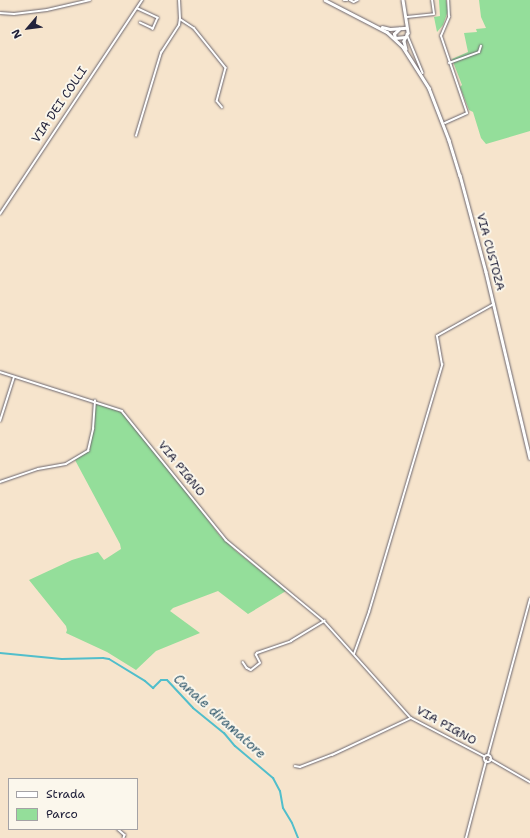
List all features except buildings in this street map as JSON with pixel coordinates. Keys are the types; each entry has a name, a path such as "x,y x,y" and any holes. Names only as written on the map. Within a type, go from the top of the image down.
{"main road":[{"path":"325,0 386,29 407,29"},
{"name":"VIA CUSTOZA","path":"403,0 407,29 404,44 429,88 450,140 494,304 530,458"},
{"path":"406,18 394,34 395,38 400,39 406,36"},
{"name":"VIA CUSTOZA","path":"375,25 395,38 411,58"}],"street":[{"path":"0,13 14,14 47,10 90,0"},
{"name":"VIA DEI COLLI","path":"0,214 31,164 142,0"},
{"path":"136,136 161,53 180,19 179,0"},
{"path":"348,0 354,2 358,0"},
{"path":"406,18 434,14 432,0"},
{"path":"445,123 468,113 441,36 450,12 448,0"},
{"path":"137,8 158,18 153,29 140,23"},
{"path":"180,19 194,28 226,68 217,101 222,107"},
{"name":"VIA CUSTOZA","path":"406,36 423,73"},
{"path":"450,62 479,52 480,46"},
{"path":"354,654 369,612 442,365 437,336 483,312 494,304"},
{"name":"VIA PIGNO","path":"0,372 122,410 226,540 324,621 410,718 484,756"},
{"path":"0,421 14,377"},
{"path":"0,482 38,469 66,464 88,451 93,430 95,401"},
{"path":"530,599 488,755 490,759 530,782"},
{"path":"243,662 247,668 251,670 260,663 256,655 257,653 291,641 324,621"},
{"path":"296,766 332,755 410,718"},
{"path":"466,838 486,761 484,756 488,755"},
{"path":"486,761 490,759"},
{"path":"119,830 125,835 124,838"}],"green space":[{"path":"439,0 446,0 448,11 443,25 437,32 434,17 440,16"},
{"path":"479,0 530,0 530,131 486,144 481,138 473,112 469,110 460,87 462,85 452,59 468,52 464,33 477,32 476,29 486,28 481,17"},
{"path":"97,404 121,412 179,482 220,536 237,552 286,591 248,614 218,591 173,608 170,611 200,633 156,651 136,670 107,652 66,633 66,626 29,580 72,560 98,552 104,560 121,549 120,544 75,460 90,449 91,437 94,430 95,406"}],"waterway":[{"name":"Canale diramatore","path":"0,653 62,659 103,658 109,659 145,681 153,688 161,680 167,680 193,708 224,733 235,746 273,778 280,791 283,808 292,823 298,838"}]}
